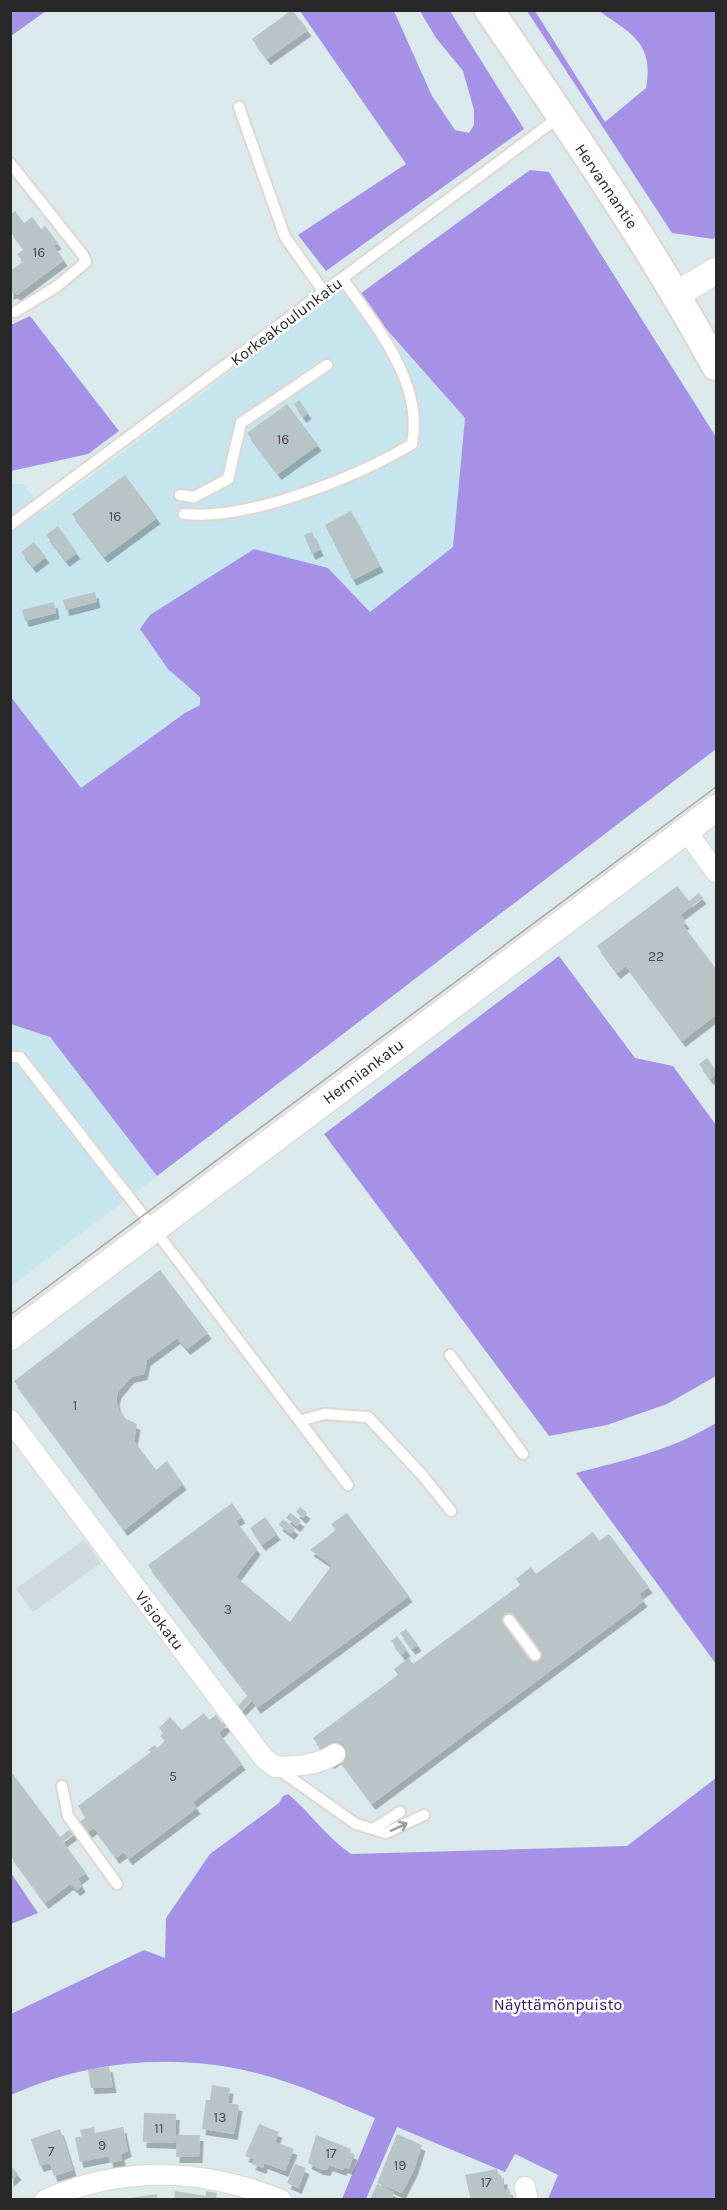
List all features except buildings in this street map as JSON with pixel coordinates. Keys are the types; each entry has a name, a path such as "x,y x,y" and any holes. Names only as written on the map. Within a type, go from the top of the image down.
{"main road":[{"name":"Hervannantie","path":"489,10 677,294 717,366"}],"street":[{"path":"677,294 717,271"},
{"name":"Hermiankatu","path":"10,1337 717,808"},
{"path":"686,831 717,872"},
{"name":"Visiokatu","path":"10,1420 263,1757 275,1767"},
{"path":"275,1767 325,1761 335,1754"},
{"path":"45,2199 93,2183 163,2173 225,2181 280,2199"}],"lane":[{"path":"239,107 285,237 324,291"},
{"name":"Korkeakoulunkatu","path":"10,525 561,116"},
{"path":"10,163 86,262 56,287 15,312"},
{"path":"184,514 205,516 297,496 383,461 412,444 416,423 408,390 389,345 342,278"},
{"path":"180,495 194,497 228,479 241,423 327,365"},
{"path":"10,1057 20,1057 348,1485"},
{"path":"450,1355 523,1454"},
{"path":"299,1421 324,1414 368,1417 423,1476 451,1511"},
{"path":"509,1620 535,1655"},
{"path":"275,1767 356,1824 386,1833 424,1815"},
{"path":"62,1786 68,1816 117,1884"},
{"path":"373,1829 400,1812"}],"shaded area":[{"path":"346,286 465,418 453,547 370,612 11,874 10,484 23,484 44,511"},
{"path":"11,1024 49,1037 157,1176 11,1286"},
{"path":"84,1540 101,1563 33,1612 16,1589"}],"green space":[{"path":"11,10 46,10 46,11 11,36"},
{"path":"300,11 394,11 432,96 455,130 469,133 474,125 474,110 463,71 436,38 420,11 450,11 524,129 326,271 298,235 406,164"},
{"path":"527,11 535,11 605,122 646,88 648,73 647,60 638,41 599,11 715,11 716,237 713,239 672,233"},
{"path":"530,170 549,172 716,437 716,749 157,1176 50,1037 11,1024 11,697 81,788 185,713 200,705 200,697 168,669 140,629 150,615 254,549 328,568 370,612 453,547 465,418 357,296"},
{"path":"30,316 119,431 88,454 11,471 11,325"},
{"path":"559,956 635,1058 673,1066 716,1125 716,1376 667,1404 607,1425 549,1436 324,1134"},
{"path":"716,1423 716,1664 576,1473 631,1459 666,1447"},
{"name":"Näyttämönpuisto","path":"716,1778 716,2199 548,2199 558,2175 515,2154 505,2172 397,2127 366,2199 342,2199 375,2118 290,2083 228,2067 165,2062 102,2067 41,2083 11,2095 11,2014 144,1950 165,1958 166,1918 210,1854 279,1803 283,1796 288,1794 351,1854 627,1846"},
{"path":"11,1873 38,1913 10,1924"}],"tram line":[{"path":"10,1315 716,787"}]}
